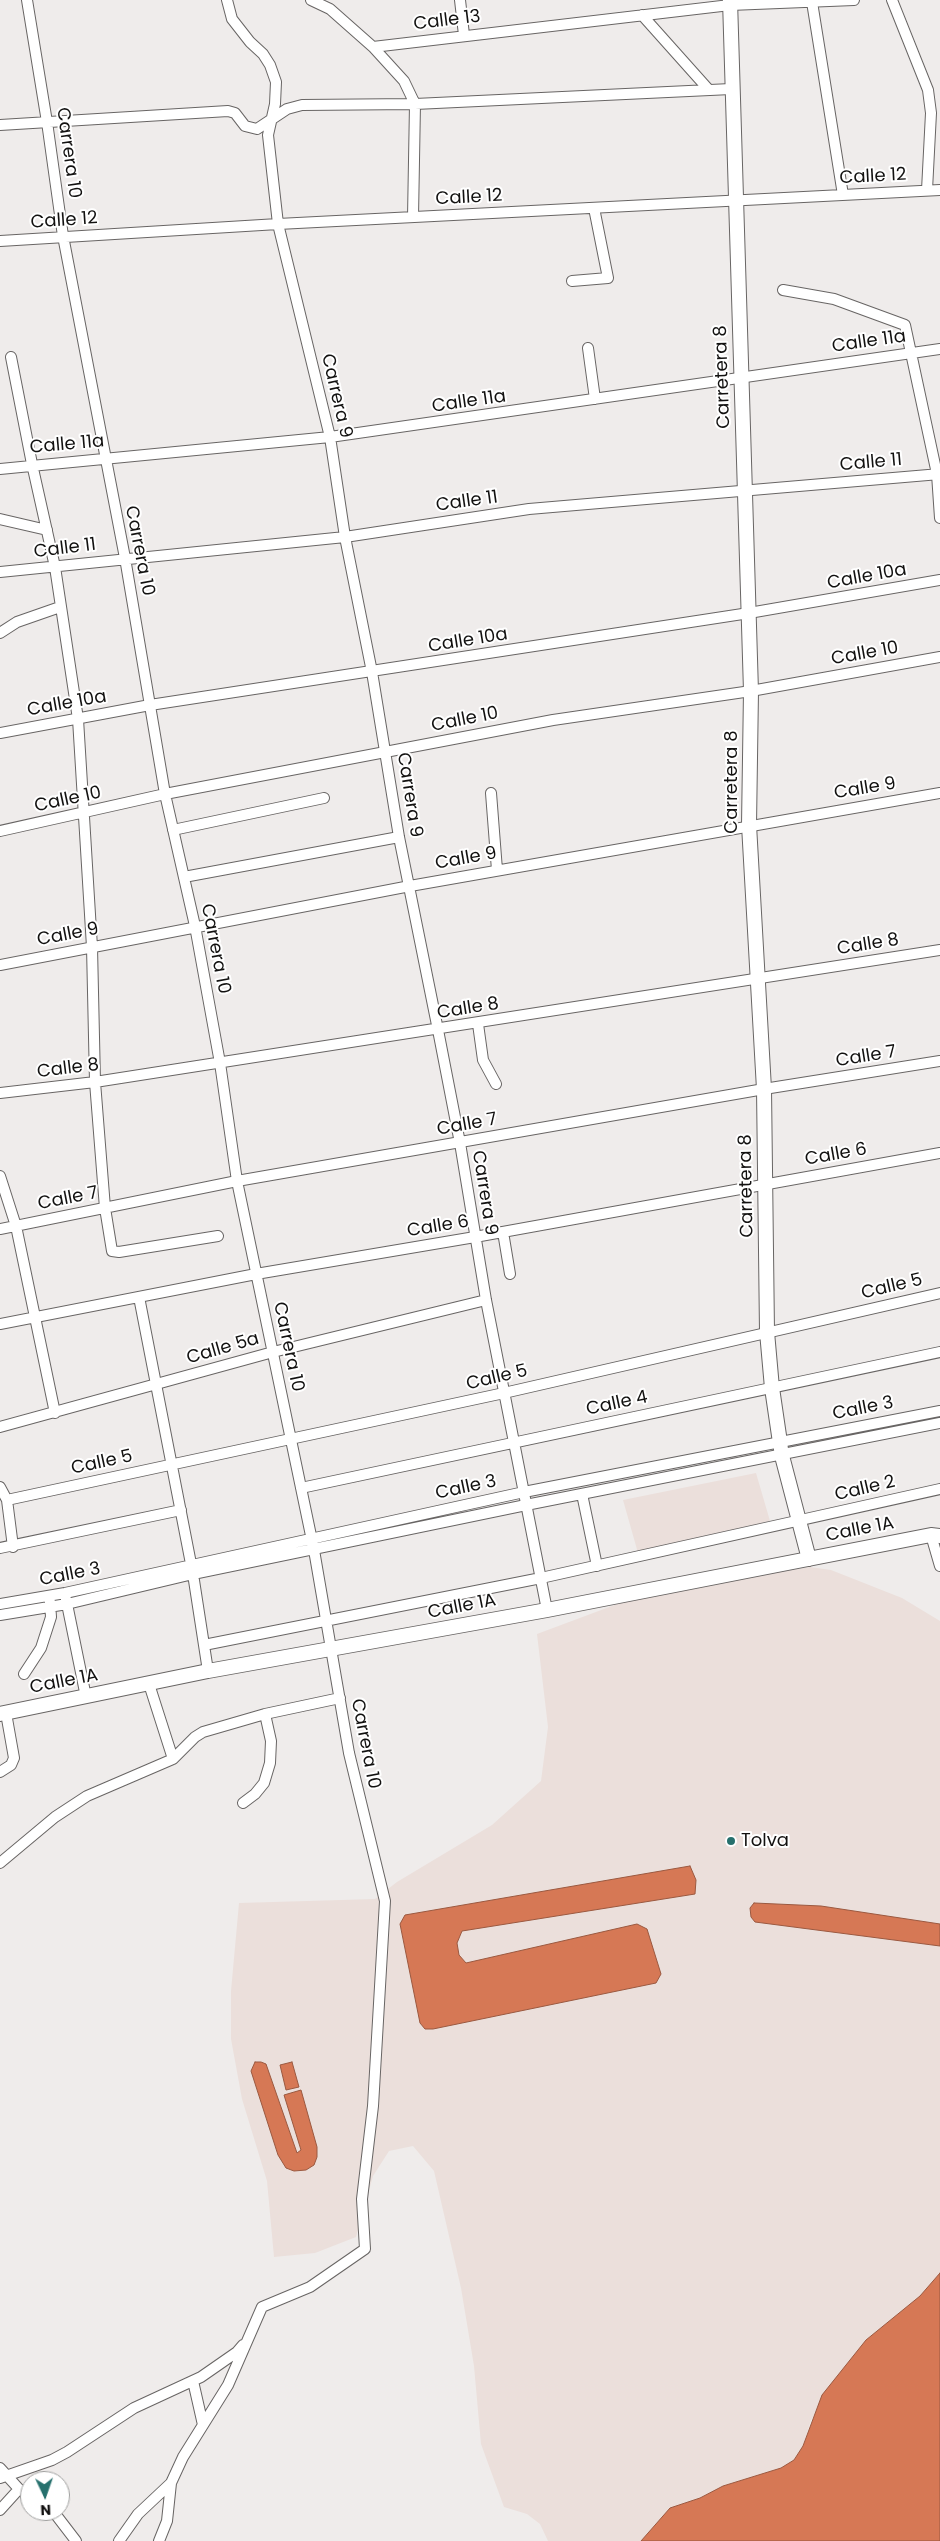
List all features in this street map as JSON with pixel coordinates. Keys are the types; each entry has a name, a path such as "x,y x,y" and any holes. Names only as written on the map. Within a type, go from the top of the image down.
{"street":[{"name":"Carrera 10","path":"27,0 63,236 104,458 125,558 165,794 195,926 220,1063 237,1181 314,1550 349,1753 385,1901 374,2106 362,2199 365,2249 310,2287 262,2308 249,2337"},
{"name":"Carrera 9","path":"227,0 232,19 270,65 276,82 275,104 268,135 268,146 278,224 330,437 345,537 372,672 399,837 460,1143 486,1300 547,1610"},
{"path":"311,0 330,9 374,47 404,81 415,104 413,217"},
{"path":"460,0 464,36"},
{"name":"Calle 13","path":"374,47 730,3 854,0"},
{"path":"892,0 928,90 931,113 927,190"},
{"path":"812,2 843,195"},
{"name":"Carretera 8","path":"730,3 751,692 749,825 764,1089 767,1332 772,1388 782,1456 808,1559"},
{"path":"642,15 709,90"},
{"path":"0,125 228,111 235,113 249,128 260,128 287,109 302,105 415,104 732,89"},
{"name":"Calle 12","path":"0,241 278,224 940,190"},
{"path":"572,281 608,278 594,208"},
{"path":"783,290 834,299 896,320 905,325 939,474 940,518"},
{"path":"588,348 595,399"},
{"name":"Calle 11a","path":"0,469 32,464 330,437 940,349"},
{"path":"11,358 55,567 78,719 92,947 95,1082 105,1208 114,1252 218,1236"},
{"name":"Calle 11","path":"0,572 345,537 529,509 939,474"},
{"path":"0,519 47,530"},
{"name":"Calle 10a","path":"0,733 150,705 749,613 940,580"},
{"path":"0,633 17,622 60,607"},
{"name":"Calle 10","path":"0,831 165,794 553,720 751,692 940,657"},
{"path":"491,793 496,870"},
{"name":"Calle 9","path":"0,965 195,926 496,870 940,793"},
{"path":"173,830 324,798"},
{"path":"184,877 399,837"},
{"name":"Calle 8","path":"0,1093 95,1082 478,1024 940,950"},
{"path":"478,1024 483,1060 490,1077 496,1084"},
{"name":"Calle 7","path":"0,1229 237,1181 764,1089 940,1061"},
{"name":"Calle 6","path":"0,1324 256,1274 475,1237 940,1153"},
{"path":"0,1176 16,1226 55,1413"},
{"path":"503,1232 510,1274"},
{"name":"Calle 5","path":"7,1500 504,1393 940,1293"},
{"path":"138,1297 181,1510 208,1671"},
{"name":"Calle 5a","path":"0,1427 273,1352 486,1300"},
{"name":"Calle 4","path":"301,1488 940,1352"},
{"name":"Calle 3","path":"0,1615 67,1604 311,1539 524,1492 940,1411"},
{"name":"Calle 3","path":"0,1604 314,1550 526,1505 782,1456 940,1423"},
{"path":"0,1487 7,1500 12,1547"},
{"name":"Calle 2","path":"204,1645 541,1578 940,1489"},
{"path":"582,1494 597,1566"},
{"path":"0,1548 181,1510"},
{"path":"937,1534 940,1566"},
{"name":"Calle 1A","path":"3,1713 208,1671 547,1610 937,1534"},
{"path":"65,1593 86,1697"},
{"path":"24,1674 41,1648 51,1617 49,1596"},
{"path":"149,1684 173,1759"},
{"path":"0,1863 55,1817 87,1796 173,1759 195,1736 203,1732 265,1714 340,1698"},
{"path":"0,1772 10,1765 14,1758 14,1751 3,1713"},
{"path":"242,1804 264,1783 270,1763 270,1741 265,1714"},
{"path":"2,2474 52,2460 134,2408 193,2381 237,2352 249,2337"},
{"path":"159,2541 166,2521 171,2483 183,2457 228,2385 249,2337"},
{"path":"193,2381 203,2425"},
{"path":"0,2510 19,2490 2,2474"},
{"path":"119,2541 138,2514 171,2483"},
{"path":"61,2521 76,2541"}],"shaded area":[{"path":"756,1473 770,1521 638,1553 623,1500"},
{"path":"810,1567 831,1570 902,1598 940,1621 940,2273 920,2296 866,2340 811,2420 803,2446 794,2460 781,2468 723,2486 700,2498 670,2508 641,2541 548,2541 540,2524 527,2514 504,2507 481,2444 474,2366 461,2288 434,2171 413,2146 389,2151 373,2176 356,2237 315,2253 274,2257 267,2181 242,2099 231,2039 231,1991 239,1903 375,1899 397,1882 492,1825 541,1781 548,1727 537,1634 620,1603 686,1587"},
{"path":"690,1866 696,1880 695,1894 462,1931 457,1943 459,1955 466,1963 637,1924 647,1929 661,1974 656,1983 433,2029 425,2029 420,2023 400,1924 405,1915"},
{"path":"754,1903 821,1906 940,1924 940,1946 755,1922 751,1917 750,1908"},
{"path":"255,2062 266,2064 297,2153 301,2150 284,2095 301,2090 317,2147 317,2157 314,2165 306,2170 294,2171 286,2168 278,2155 251,2071"},
{"path":"292,2062 299,2087 286,2090 280,2065"},
{"path":"940,2273 940,2541 641,2541 670,2508 700,2498 723,2486 781,2468 794,2460 803,2446 822,2395 866,2340 920,2296"}],"place":[{"name":"Tolva","path":"731,1841"}]}
